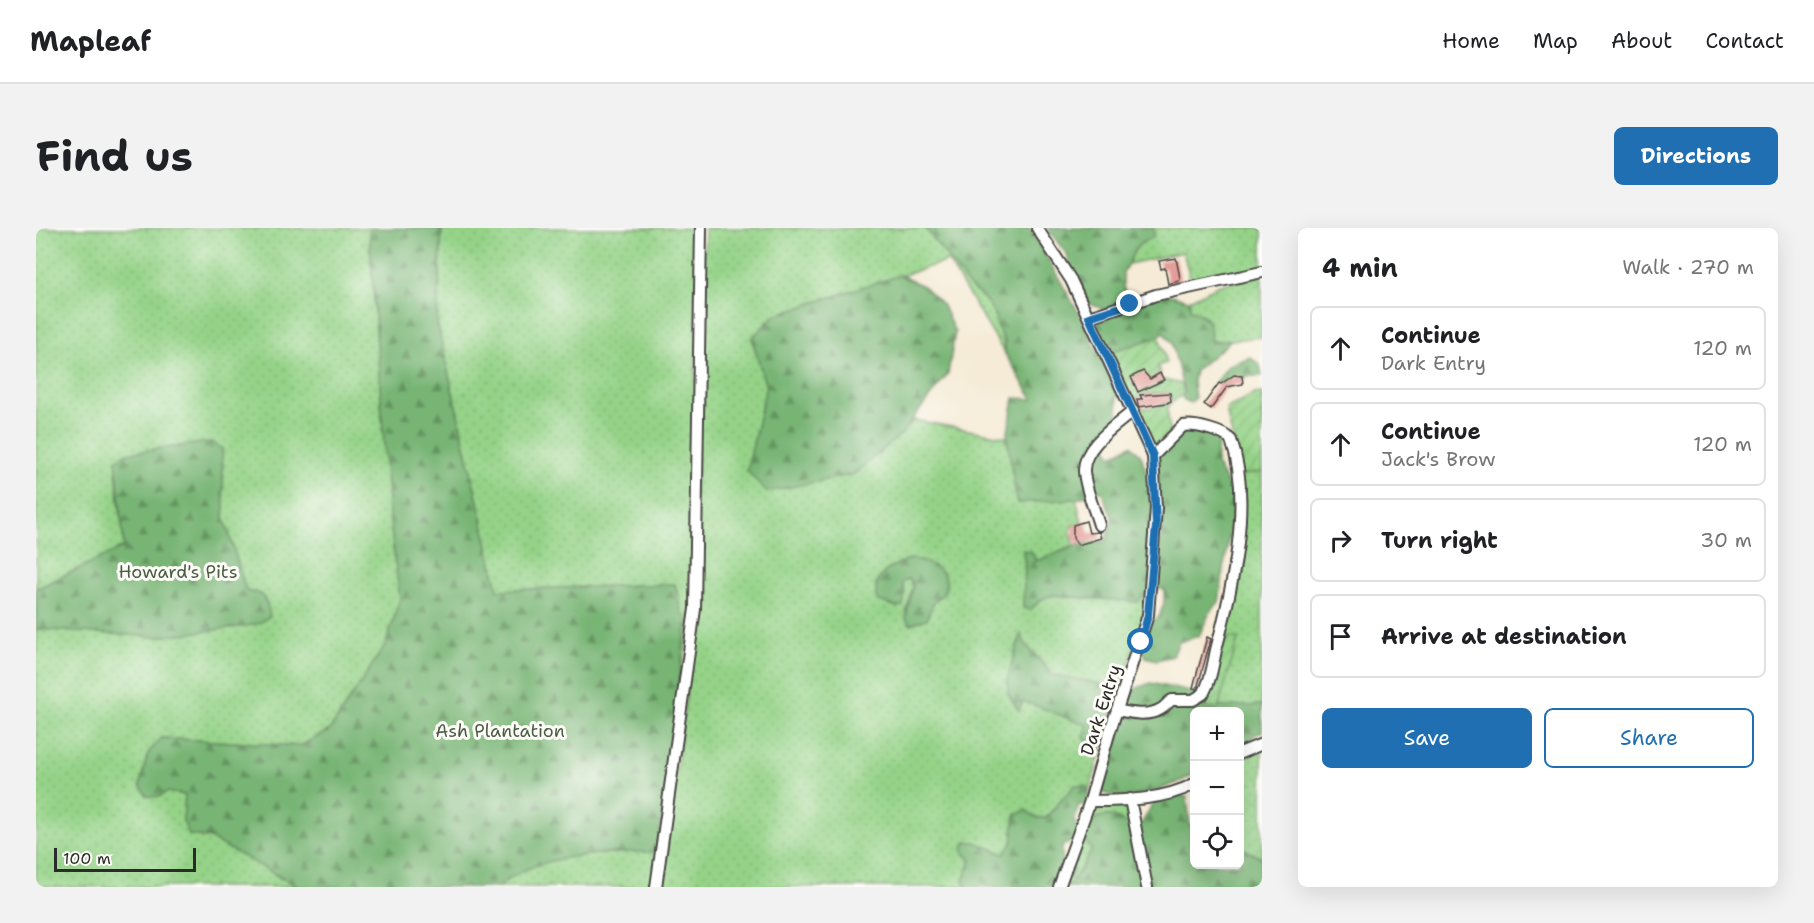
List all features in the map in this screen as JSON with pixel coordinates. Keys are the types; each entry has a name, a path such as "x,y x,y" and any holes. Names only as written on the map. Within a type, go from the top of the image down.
{"street":[{"path":"656,887 695,609 701,228"},
{"path":"1037,228 1071,280 1133,411 1153,461 1183,426 1193,425 1224,435 1231,440 1239,498 1234,567 1226,613 1203,694 1193,700 1172,699 1162,708 1151,712 1137,714 1117,710"},
{"path":"1089,317 1156,295 1262,272"},
{"path":"1099,525 1084,471 1086,459 1109,431 1133,411"},
{"name":"Dark Entry","path":"1059,887 1090,801 1148,615 1156,526 1153,461"},
{"path":"1244,750 1262,744"},
{"path":"1090,801 1130,799 1180,792 1190,786"},
{"path":"1130,799 1148,887"}],"green space":[{"path":"36,228 369,228 389,514 400,599 386,644 330,730 300,746 162,738 148,753 140,784 185,795 183,821 202,839 208,837 298,887 36,887 36,629 158,637 261,594 246,591 224,517 222,448 116,472 124,547 36,589"},
{"name":"Ash Plantation","path":"369,228 442,228 437,323 498,590 675,584 681,612 687,620 678,685 680,690 658,847 652,852 593,854 550,861 513,876 499,887 298,887 208,837 189,835 183,821 185,795 167,792 159,797 147,796 140,785 148,753 162,738 300,746 330,730 386,644 400,599 389,514"},
{"path":"442,228 698,228 692,603 680,690 681,612 675,584 498,590 437,323"},
{"path":"705,228 925,228 992,311 999,325 1005,354 948,261 775,315 752,338 766,387 747,471 854,474 914,420 1007,437 1017,503 1076,499 1082,522 1073,525 1070,530 1075,546 1036,561 1023,550 1025,566 1023,608 1036,605 1042,599 1052,595 1091,599 1141,598 1145,591 1144,619 1118,696 1117,687 1053,675 1026,645 1021,635 1014,654 1010,682 1011,691 1019,710 1022,700 1087,725 1101,750 1089,794 1062,798 1046,818 1015,815 1012,844 1004,854 975,842 963,850 971,861 963,881 966,887 661,887 688,681","holes":["933,565 944,593 932,603 927,619 910,624 906,612 913,586 908,578 902,583 905,593 877,600 876,584"]},
{"path":"925,228 1030,228 1077,310 1117,393 1118,413 1122,428 1111,436 1107,448 1112,456 1131,445 1141,455 1149,482 1157,553 1161,534 1157,457 1179,435 1190,430 1216,437 1218,444 1216,464 1235,497 1219,602 1210,612 1199,636 1179,642 1173,656 1157,660 1146,657 1142,648 1150,623 1159,617 1164,603 1164,589 1148,591 1138,602 1052,595 1042,599 1030,610 1023,608 1025,566 1023,550 1032,552 1036,561 1078,545 1106,541 1112,517 1101,490 1076,499 1017,503 1007,437 1014,398 1033,399 1005,354 1005,342 997,327 995,315 983,297 969,286"},
{"path":"1047,228 1153,228 1154,237 1136,248 1123,272 1123,286 1130,303 1165,293 1189,300 1190,309 1208,321 1211,329 1210,341 1231,340 1195,371 1193,381 1195,399 1191,403 1184,401 1182,395 1184,392 1172,343 1163,332 1159,337 1110,352 1096,322 1109,318 1112,313 1088,303 1069,267 1068,256"},
{"path":"1153,228 1262,228 1262,269 1191,282 1183,252 1129,264 1137,246 1154,237"},
{"path":"900,275 923,286 942,304 955,332 948,374 901,434 854,474 767,492 747,471 766,387 752,338 775,315"},
{"path":"1262,275 1262,337 1210,342 1206,317 1190,309 1189,300 1219,285"},
{"path":"1159,337 1167,363 1158,366 1160,373 1150,380 1146,377 1143,388 1145,390 1158,386 1157,384 1165,380 1182,384 1184,393 1167,407 1170,433 1156,446 1152,444 1110,352","holes":["1170,393 1171,400 1159,406 1145,408 1138,407 1137,399 1141,394"]},
{"path":"1250,357 1260,365 1262,376 1247,376 1226,388 1216,381 1229,365"},
{"path":"1262,393 1262,472 1241,475 1226,409 1254,394"},
{"name":"Howard's Pits","path":"210,442 222,448 224,517 246,591 261,594 267,603 270,616 260,623 247,626 158,637 36,629 36,589 124,547 116,460 127,453"},
{"path":"1262,472 1262,705 1218,707 1238,639 1225,638 1235,594 1241,475"},
{"path":"910,559 923,561 937,568 945,578 946,585 943,593 933,604 927,619 910,624 906,618 913,586 911,580 908,579 902,583 905,593 903,606 896,607 877,600 876,592 877,584 884,573"},
{"path":"1021,634 1026,645 1053,675 1117,687 1118,696 1101,750 1084,738 1086,725 1023,701 1019,711 1008,694 1008,677"},
{"path":"1225,638 1238,638 1218,707 1204,707"},
{"path":"1151,683 1208,696 1205,707 1190,707 1190,776 1165,787 1117,797 1102,790 1098,781 1121,716 1134,689"},
{"path":"1262,705 1262,732 1254,735 1249,744 1244,747 1244,707 1224,707"},
{"path":"1262,747 1262,858 1244,849 1244,756"},
{"path":"1075,785 1087,786 1089,794 1086,805 1079,805 1074,821 1083,837 1062,846 1062,860 1074,869 1071,877 1057,877 1055,887 966,887 963,881 971,861 962,850 966,842 975,842 1004,854 1012,844 1015,815 1026,810 1037,818 1046,818"},
{"path":"1175,794 1187,797 1190,825 1190,869 1244,869 1244,849 1262,858 1262,887 1065,887 1077,875 1092,850 1084,840 1086,823 1110,816 1124,823 1140,826 1155,800"},
{"path":"1125,804 1133,826 1098,847 1085,861 1076,880 1063,887 1090,816 1107,805"},
{"path":"658,847 653,887 499,887 513,876 550,861 593,854 652,852"}],"building":[{"path":"1176,258 1180,278 1179,281 1168,284 1165,268 1161,269 1159,261"},
{"path":"1143,371 1150,379 1160,373 1164,380 1138,392 1131,377"},
{"path":"1234,375 1242,376 1243,384 1227,387 1211,409 1204,404 1219,383 1221,384"},
{"path":"1170,393 1171,401 1167,403 1139,407 1138,405 1137,399 1142,399 1140,395"},
{"path":"1086,521 1089,533 1099,532 1101,538 1078,545 1073,538 1073,525"},
{"path":"1207,637 1211,639 1197,689 1193,688"}],"route":[{"path":"1130,304 1089,317 1153,456 1156,526 1148,615 1141,642"}]}
